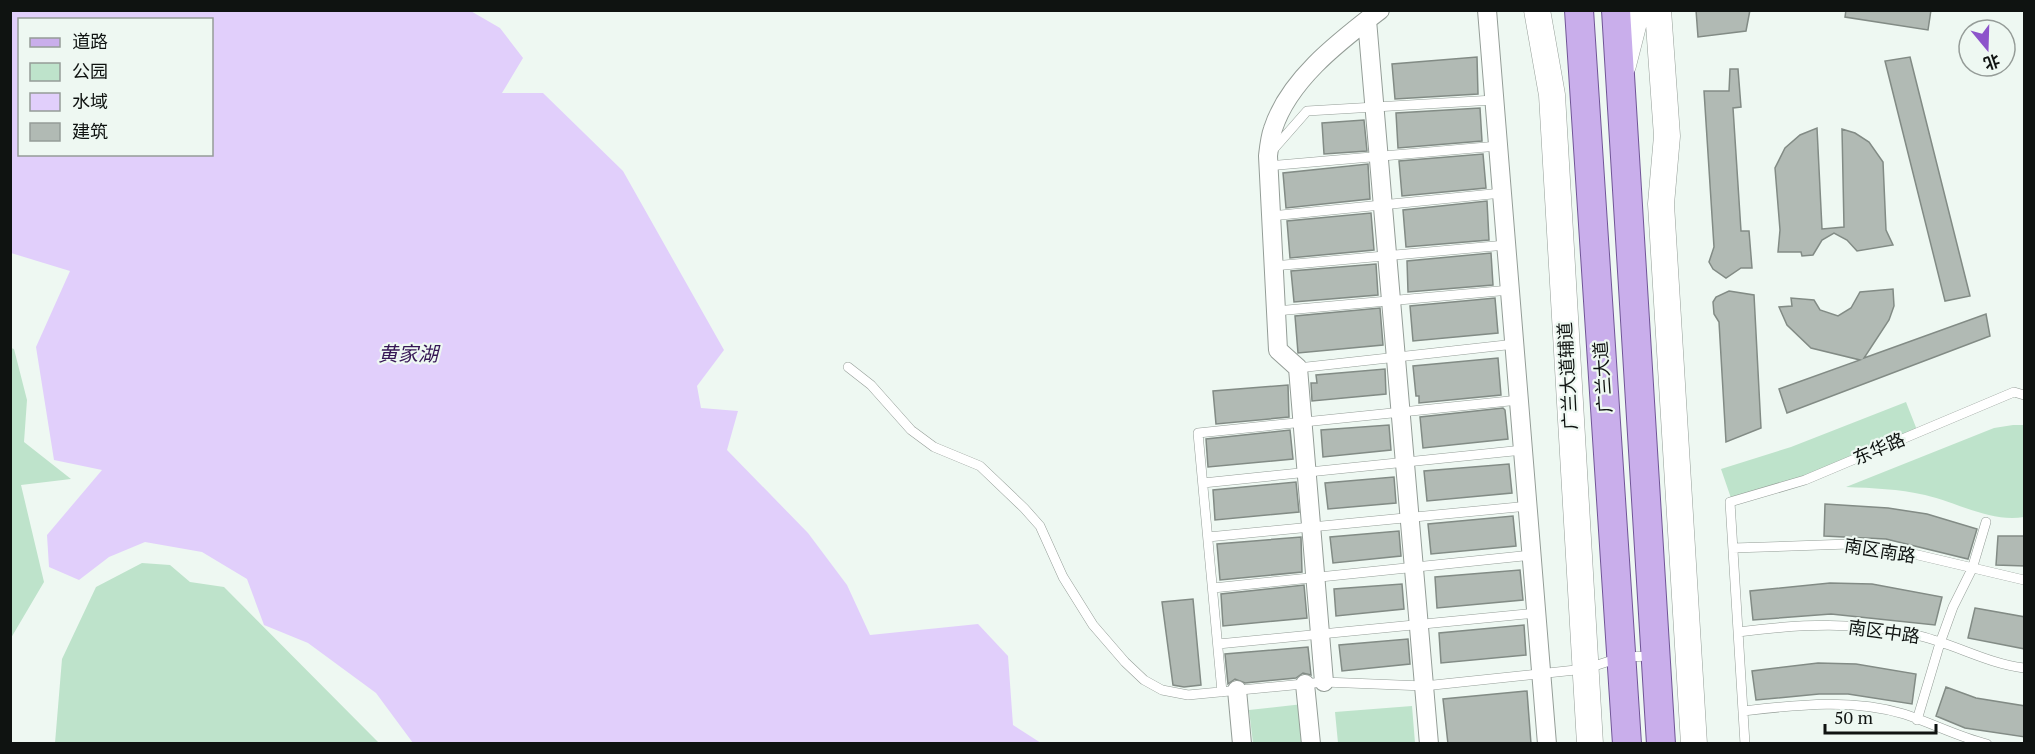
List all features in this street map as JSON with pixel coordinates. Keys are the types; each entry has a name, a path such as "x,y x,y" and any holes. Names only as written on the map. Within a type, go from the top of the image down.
{"main road":[{"name":"广兰大道辅道","path":"1537,10 1552,95 1590,744"},
{"path":"1566,10 1582,50"},
{"name":"广兰大道","path":"1579,10 1627,744"},
{"name":"广兰大道","path":"1616,10 1661,744"},
{"path":"1619,83 1636,10"},
{"path":"1658,10 1667,136 1661,204 1694,744"}],"street":[{"path":"1487,10 1547,744"},
{"path":"1374,15 1375,106 1429,744"},
{"path":"1324,682 1298,368 1278,350 1268,161 1273,128 1292,91 1347,36 1374,15"},
{"path":"1305,684 1311,744"},
{"path":"1230,691 1242,744"}],"lane":[{"path":"1268,161 1307,111 1494,100"},
{"path":"1268,161 1379,156 1498,146"},
{"path":"1271,216 1502,193"},
{"path":"1274,266 1506,245"},
{"path":"1276,311 1510,290"},
{"path":"1298,368 1515,344"},
{"path":"848,367 871,385 911,430 934,447 980,466 1024,508 1040,526 1076,601 1125,662 1144,680 1162,690 1188,695 1324,682 1424,686 1585,669 1622,657 1656,656"},
{"name":"东华路","path":"1733,548 1730,502 1805,480 2014,392 2025,395"},
{"path":"1230,691 1218,644 1198,433 1519,400"},
{"path":"1203,483 1523,450"},
{"path":"1208,537 1528,506"},
{"path":"1917,720 1940,643 1953,607 1972,569 1986,522"},
{"name":"南区南路","path":"1733,548 1849,544 1901,551 2025,580"},
{"path":"1733,548 1745,744"},
{"path":"1213,588 1532,555"},
{"path":"1218,644 1537,613"},
{"name":"南区中路","path":"1738,632 1824,625 1889,631 1940,643 1996,664 2025,668"},
{"path":"1743,711 1837,704 1872,707 1987,744"}],"green space":[{"path":"11,348 14,349 27,400 24,442 71,479 21,485 44,582 11,638"},
{"path":"1906,402 1917,430 1798,478 1731,498 1721,469 1791,447"},
{"path":"2024,425 2024,517 1987,515 1915,493 1846,487 1994,428"},
{"path":"142,563 170,565 190,582 224,587 379,743 55,743 62,659 96,587"},
{"path":"1303,704 1306,743 1253,743 1249,710"},
{"path":"1412,706 1415,743 1338,743 1335,712"}],"water":[{"name":"黄家湖","path":"469,10 500,28 523,58 502,93 543,93 623,171 724,350 697,386 701,408 738,411 727,450 808,533 847,585 870,635 978,624 1008,656 1013,725 1041,743 413,743 376,693 308,643 264,625 247,579 202,552 145,542 109,557 79,580 49,567 47,535 102,470 54,460 36,347 70,271 11,253 11,11"}],"building":[{"path":"1696,10 1750,10 1746,31 1698,37"},
{"path":"1846,10 1931,10 1928,30 1845,17"},
{"path":"1477,57 1478,94 1395,99 1392,64"},
{"path":"1910,57 1970,296 1945,301 1885,61"},
{"path":"1730,69 1738,69 1741,107 1733,108 1741,231 1749,231 1752,268 1741,268 1726,278 1713,269 1709,262 1714,247 1704,91 1729,91"},
{"path":"1480,108 1482,141 1398,148 1396,113"},
{"path":"1364,120 1367,151 1324,154 1322,123"},
{"path":"1817,128 1822,229 1844,227 1842,129 1855,133 1869,142 1883,162 1886,230 1893,245 1857,251 1847,240 1834,233 1822,240 1813,255 1802,256 1801,252 1778,252 1780,230 1775,168 1785,148 1800,135"},
{"path":"1483,154 1486,188 1402,196 1399,161"},
{"path":"1368,164 1370,199 1286,208 1283,173"},
{"path":"1487,201 1489,240 1406,247 1403,210"},
{"path":"1371,213 1374,250 1290,258 1287,221"},
{"path":"1491,253 1493,285 1408,292 1407,261"},
{"path":"1376,264 1378,295 1294,302 1291,271"},
{"path":"1893,289 1894,306 1889,320 1864,358 1986,314 1990,336 1787,413 1779,389 1860,360 1811,348 1787,325 1779,307 1792,306 1791,298 1814,300 1820,310 1838,316 1851,308 1860,292"},
{"path":"1729,291 1754,295 1761,428 1726,442 1719,322 1714,314 1713,302 1716,297"},
{"path":"1495,298 1498,333 1413,341 1410,306"},
{"path":"1380,308 1383,345 1298,353 1295,316"},
{"path":"1498,358 1501,395 1419,403 1419,396 1416,396 1413,366"},
{"path":"1385,369 1386,394 1312,401 1311,383 1317,383 1316,375"},
{"path":"1288,385 1289,417 1216,424 1213,391"},
{"path":"1503,408 1508,439 1423,448 1420,417"},
{"path":"1389,425 1391,450 1323,457 1321,430"},
{"path":"1290,430 1293,459 1208,467 1206,439"},
{"path":"1509,464 1512,493 1427,501 1424,471"},
{"path":"1394,477 1396,503 1328,509 1325,483"},
{"path":"1296,482 1299,512 1215,520 1213,490"},
{"path":"1825,504 1888,508 1927,514 1977,529 1968,559 1886,539 1824,536"},
{"path":"1513,516 1516,546 1431,554 1428,524"},
{"path":"1399,531 1401,556 1333,563 1330,537"},
{"path":"1998,536 2025,536 2025,566 1996,565"},
{"path":"1301,537 1302,572 1220,580 1217,544"},
{"path":"1520,570 1523,600 1437,608 1435,577"},
{"path":"1830,583 1872,584 1942,597 1935,625 1831,614 1753,620 1750,591"},
{"path":"1402,584 1404,609 1336,616 1334,589"},
{"path":"1304,585 1307,618 1223,626 1221,594"},
{"path":"1193,599 1201,685 1184,687 1173,685 1162,602"},
{"path":"1975,608 2025,617 2025,649 1968,638"},
{"path":"1524,625 1526,655 1441,663 1439,633"},
{"path":"1408,639 1410,664 1342,671 1339,645"},
{"path":"1308,647 1311,675 1303,673 1296,678 1245,683 1235,679 1228,684 1225,654"},
{"path":"1818,663 1856,664 1916,674 1912,704 1848,694 1819,694 1756,700 1752,671"},
{"path":"1946,687 1976,698 2025,706 2025,737 1965,728 1936,716"},
{"path":"1527,691 1531,744 1448,744 1443,699"}]}
